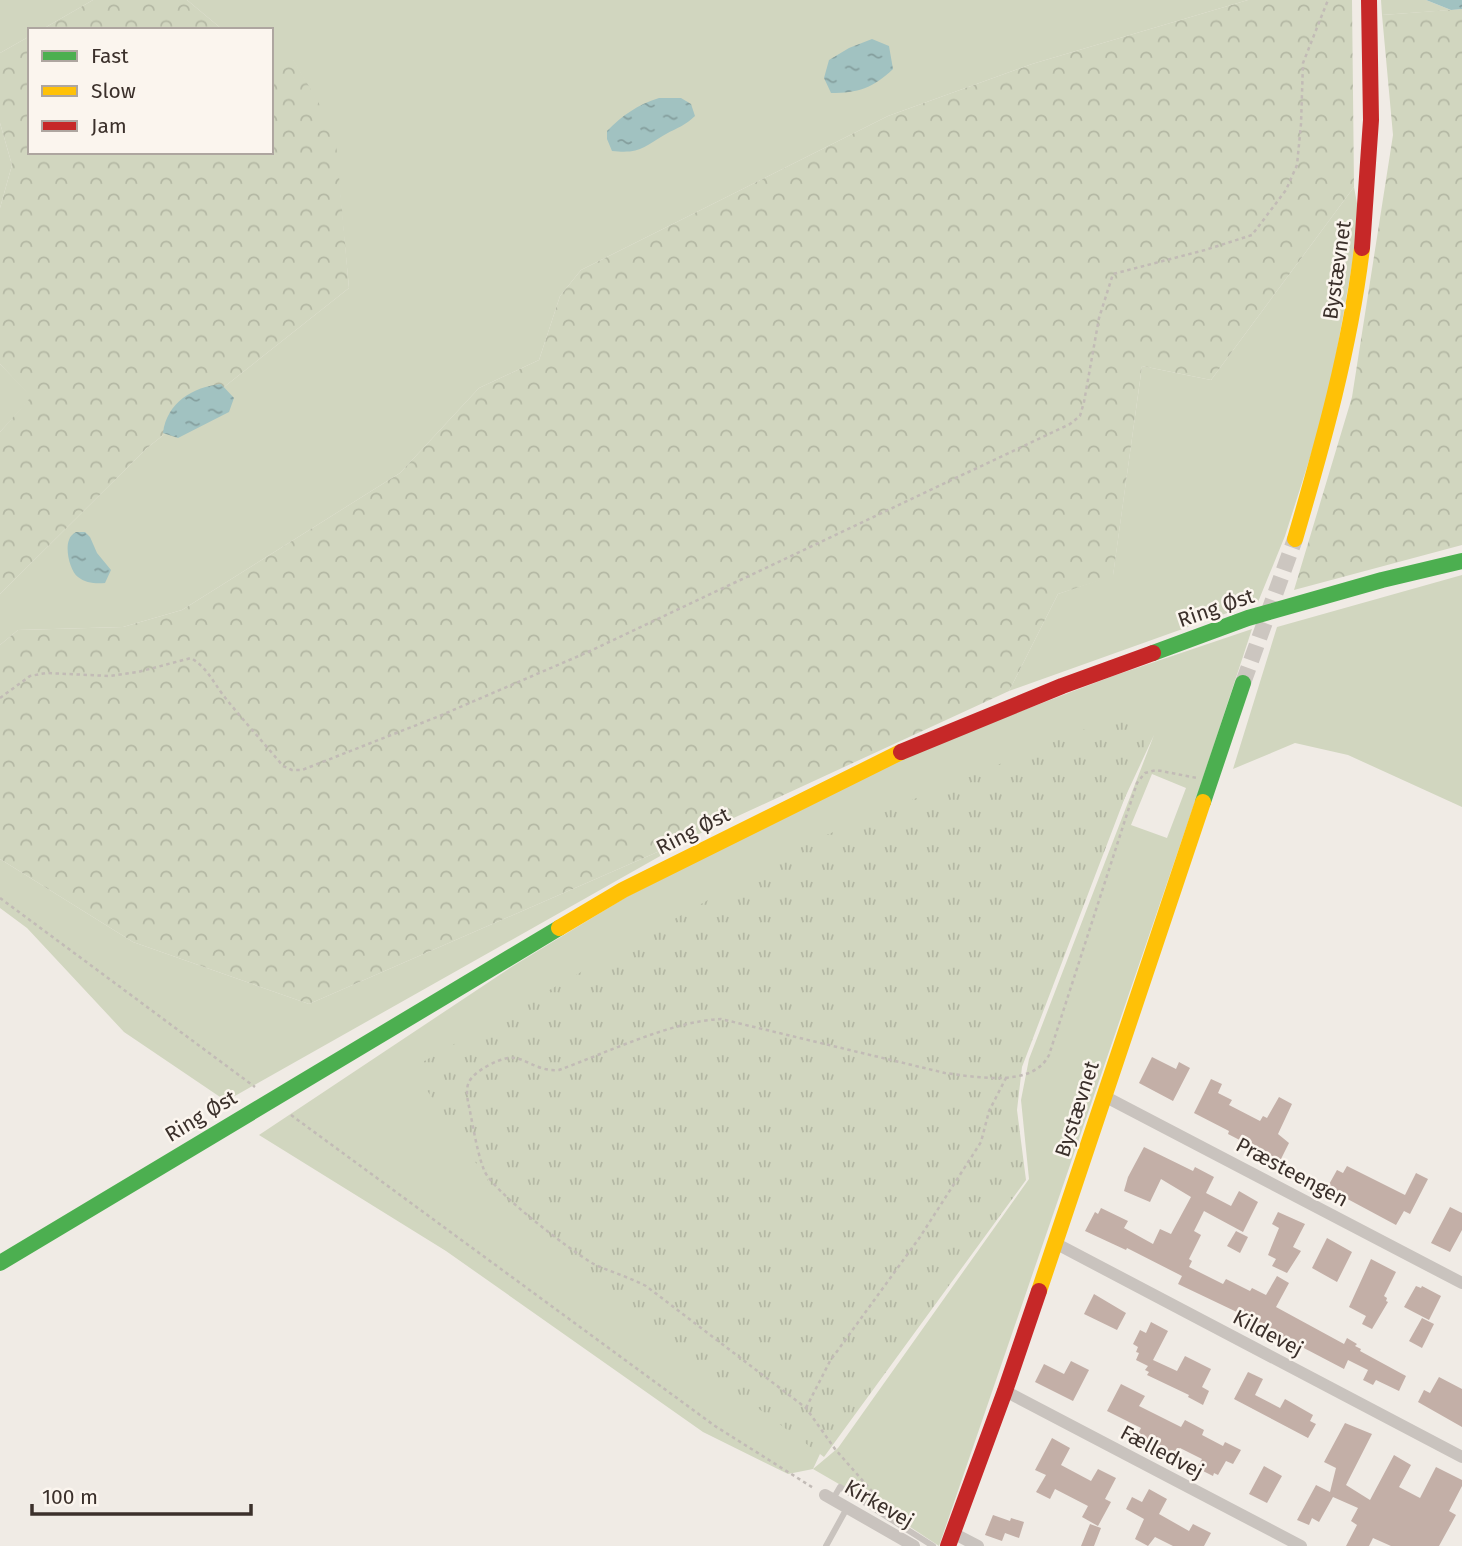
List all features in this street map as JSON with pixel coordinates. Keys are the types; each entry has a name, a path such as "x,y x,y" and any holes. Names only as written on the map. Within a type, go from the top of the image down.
{"main road":[{"name":"Bystævnet","path":"1295,539 1335,399 1352,318 1367,220 1373,131 1369,0"},
{"name":"Ring Øst","path":"0,1263 623,890 897,753 1062,686 1248,618 1382,580 1462,561"},
{"name":"Bystævnet","path":"951,1539 1005,1391 1243,683"}],"street":[{"name":"Præsteengen","path":"1104,1096 1462,1283"},
{"name":"Kildevej","path":"1055,1243 1462,1457"},
{"name":"Fælledvej","path":"1005,1391 1301,1546"},
{"name":"Kirkevej","path":"829,1497 914,1546"},
{"path":"951,1539 978,1546"}],"lane":[{"path":"829,1497 840,1487 933,1546"},
{"path":"826,1546 848,1508"}],"path":[{"path":"0,698 30,676 46,673 109,676 191,659 202,665 211,675 222,693 283,766 302,770 437,717 589,652 1070,424 1080,416 1099,318 1113,274 1252,235 1286,190 1297,165 1303,63 1328,0"},
{"path":"887,1515 876,1494 835,1449 806,1408 646,1286 590,1262 555,1237 492,1183 484,1170 478,1145 467,1095 468,1082 474,1075 510,1057 523,1060 537,1068 559,1070 677,1027 703,1020 721,1019 945,1073 976,1077 1026,1076 1044,1065 1049,1055 1137,783 1146,773 1156,770 1210,781"},
{"path":"0,898 255,1087"},
{"path":"806,1408 830,1362 920,1237 981,1142 989,1111 1007,1076"},
{"path":"292,1115 715,1426 829,1497"}],"green space":[{"path":"0,0 93,0 44,28 28,28 28,37 0,53"},
{"path":"93,0 187,0 221,28 44,28"},
{"path":"187,0 1248,0 1032,64 888,116 581,270 560,296 539,360 479,388 400,473 182,610 123,627 18,630 0,645 0,594 147,448 349,288 334,131 293,60 273,60 273,28 221,28"},
{"path":"1248,0 1352,0 1354,187 1211,380 1142,366 1113,576 1058,594 1009,691 701,833 309,1004 133,942 0,859 0,645 18,630 123,627 182,610 400,473 479,388 539,360 560,296 581,270 888,116 1032,64"},
{"path":"1381,0 1426,0 1451,10 1382,15"},
{"path":"1462,9 1462,545 1294,590 1352,397 1393,135 1382,15"},
{"path":"28,37 28,154 273,154 273,60 293,59 335,131 349,288 147,448 0,594 0,432 31,397 0,364 0,208 12,165 0,123 0,53"},
{"path":"0,123 12,165 0,208"},
{"path":"1354,187 1360,220 1328,401 1285,536 1258,602 1009,691 1058,594 1113,575 1142,366 1211,380"},
{"path":"0,364 32,397 0,432"},
{"path":"1462,575 1462,807 1348,755 1295,743 1233,769 1277,627"},
{"path":"1252,629 939,1546 813,1469 788,1474 703,1432 446,1251 259,1135 513,966 628,896 911,753 1113,676","holes":["1154,735 1029,1059 1021,1100 1029,1179 838,1448 813,1469","1152,774 1186,788 1167,838 1131,825"]},
{"path":"1117,716 1148,737 1022,1067 1017,1110 1026,1180 824,1457 525,1236 412,1068 814,840"},
{"path":"701,833 226,1101 124,1032 27,928 0,908 0,859 133,942 309,1004"}],"water":[{"path":"1426,0 1462,0 1462,9 1451,10"},
{"path":"872,39 889,46 893,69 865,88 831,93 824,78 829,60"},
{"path":"659,98 681,98 691,104 695,116 641,148 612,151 607,131 631,111"},
{"path":"221,384 234,398 229,412 178,438 163,433 170,413 183,398 201,389"},
{"path":"76,532 85,532 90,537 97,553 111,570 105,583 84,581 73,570 68,544 70,537"}],"building":[{"path":"1152,1057 1176,1069 1179,1062 1190,1068 1173,1101 1139,1083"},
{"path":"1211,1079 1222,1084 1218,1093 1232,1100 1229,1105 1260,1121 1263,1116 1267,1118 1279,1097 1292,1104 1278,1134 1289,1143 1280,1161 1194,1113"},
{"path":"1144,1147 1193,1171 1195,1167 1214,1177 1206,1193 1231,1206 1239,1191 1258,1202 1243,1232 1204,1211 1194,1231 1201,1235 1189,1259 1192,1261 1189,1267 1223,1284 1226,1279 1250,1291 1252,1288 1266,1295 1277,1276 1289,1283 1276,1307 1344,1344 1347,1338 1357,1344 1355,1346 1361,1349 1360,1351 1406,1376 1399,1391 1376,1380 1373,1385 1363,1380 1368,1370 1348,1360 1344,1369 1300,1346 1281,1346 1281,1333 1178,1284 1182,1276 1127,1248 1126,1250 1085,1231 1095,1212 1098,1214 1101,1208 1128,1221 1124,1228 1153,1244 1160,1229 1171,1234 1191,1197 1161,1179 1150,1202 1124,1191 1128,1177"},
{"path":"1347,1166 1405,1195 1416,1173 1428,1179 1410,1214 1404,1211 1396,1225 1327,1188 1337,1170 1343,1173"},
{"path":"1450,1207 1462,1213 1462,1230 1450,1252 1431,1243"},
{"path":"1278,1212 1305,1224 1293,1247 1301,1251 1287,1273 1272,1266 1276,1259 1268,1255 1279,1228 1272,1224"},
{"path":"1236,1231 1248,1237 1240,1253 1227,1246"},
{"path":"1327,1238 1352,1252 1337,1282 1312,1268"},
{"path":"1371,1259 1396,1272 1384,1296 1388,1302 1372,1329 1362,1324 1366,1316 1349,1307"},
{"path":"1416,1286 1422,1286 1441,1296 1429,1320 1404,1307"},
{"path":"1094,1294 1126,1313 1117,1330 1084,1314"},
{"path":"1422,1318 1434,1324 1422,1348 1409,1341"},
{"path":"1151,1322 1168,1331 1153,1360 1177,1371 1185,1356 1211,1369 1202,1387 1209,1391 1203,1405 1188,1397 1189,1395 1147,1375 1149,1372 1145,1370 1148,1366 1136,1360 1138,1347 1133,1344 1140,1330 1146,1333"},
{"path":"1071,1361 1089,1370 1073,1401 1035,1382 1044,1364 1064,1374"},
{"path":"1248,1372 1263,1379 1255,1395 1280,1408 1285,1399 1313,1415 1310,1421 1316,1424 1308,1438 1234,1399"},
{"path":"1439,1377 1462,1389 1462,1427 1418,1402 1424,1390 1430,1393"},
{"path":"1121,1384 1145,1396 1139,1406 1181,1427 1185,1420 1204,1430 1202,1435 1223,1446 1225,1442 1241,1450 1233,1464 1226,1461 1218,1475 1214,1473 1213,1476 1197,1468 1202,1459 1180,1448 1176,1455 1137,1436 1141,1428 1107,1411"},
{"path":"1345,1423 1372,1434 1346,1485 1370,1500 1394,1455 1411,1465 1399,1487 1420,1498 1436,1467 1462,1480 1462,1486 1449,1511 1456,1515 1439,1546 1391,1546 1373,1538 1369,1546 1346,1546 1357,1525 1351,1521 1358,1508 1333,1497 1319,1522 1312,1518 1309,1525 1297,1520 1316,1485 1330,1492 1336,1468 1324,1462"},
{"path":"1052,1438 1070,1448 1061,1465 1091,1481 1098,1469 1116,1478 1105,1499 1111,1502 1098,1526 1082,1517 1088,1506 1055,1489 1050,1499 1036,1492 1046,1475 1035,1470"},
{"path":"1264,1466 1282,1476 1267,1503 1249,1494"},
{"path":"1149,1489 1167,1499 1159,1514 1189,1531 1193,1524 1211,1533 1204,1546 1173,1546 1155,1537 1148,1546 1135,1539 1144,1519 1126,1509 1132,1497 1142,1502"},
{"path":"993,1515 1010,1521 1011,1518 1024,1522 1019,1538 1005,1533 1002,1541 985,1535"},
{"path":"1090,1524 1101,1528 1094,1546 1081,1546"}],"tunnel":[{"path":"1243,683 1295,539"}],"traffic: fast":[{"path":"1153,653 1248,618 1382,580 1462,561"},
{"path":"1203,802 1243,683"},
{"path":"0,1263 559,928"}],"traffic: slow":[{"path":"1295,539 1343,359 1362,248"},
{"path":"559,928 623,890 901,752"},
{"path":"1039,1291 1203,802"}],"traffic: jam":[{"path":"1362,248 1371,120 1369,0"},
{"path":"901,752 1062,686 1153,653"},
{"path":"948,1546 1039,1291"}]}
